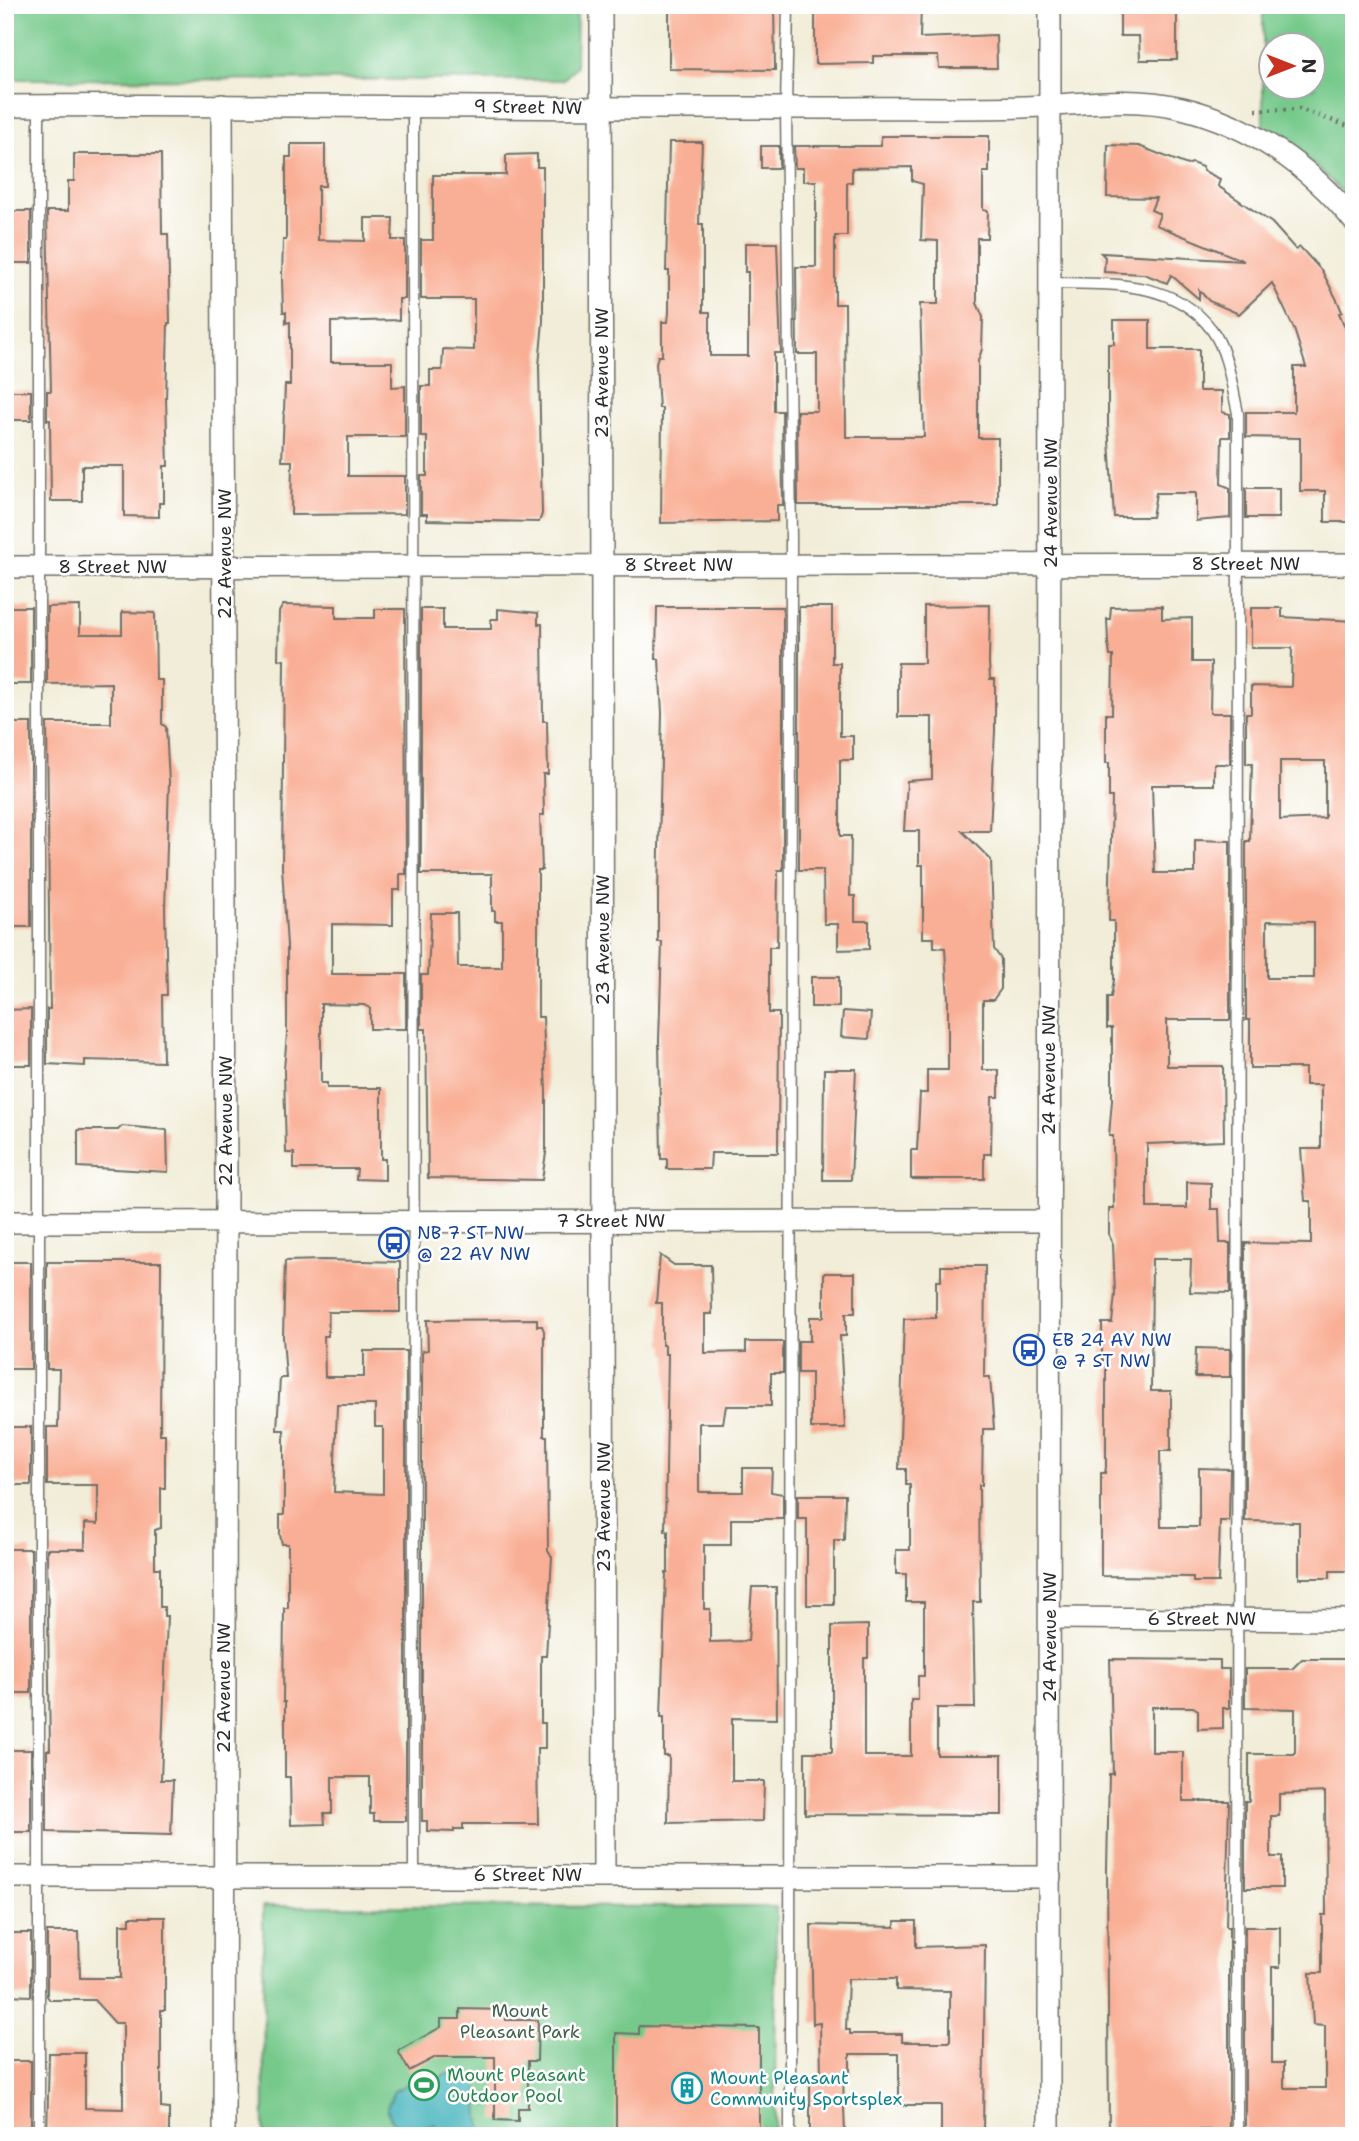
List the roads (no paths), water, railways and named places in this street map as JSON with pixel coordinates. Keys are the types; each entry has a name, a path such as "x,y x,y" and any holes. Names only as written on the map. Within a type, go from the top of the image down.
{"street":[{"name":"23 Avenue NW","path":"601,5 604,1875"},
{"name":"24 Avenue NW","path":"1049,2136 1050,5"},
{"name":"9 Street NW","path":"5,106 786,108 1052,105 1100,101 1154,103 1181,107 1232,125 1289,158 1315,179 1354,220"},
{"name":"22 Avenue NW","path":"222,106 226,1223 224,2136"},
{"name":"8 Street NW","path":"5,567 1354,565"},
{"name":"7 Street NW","path":"5,1222 1049,1221"},
{"name":"6 Street NW","path":"1050,1618 1354,1620"},
{"name":"6 Street NW","path":"5,1877 1050,1877"}],"lane":[{"path":"788,5 786,108 791,565 790,2136"},
{"path":"413,105 414,1876"},
{"path":"38,106 36,1222 39,2136"},
{"path":"1051,284 1118,285 1153,289 1182,305 1212,330 1229,372 1238,413 1237,2136"}],"water":[{"path":"457,2070 469,2073 475,2079 481,2126 487,2136 436,2136 435,2124 409,2131 392,2122 387,2107 394,2091 410,2083 435,2091 441,2077"}],"place":[{"name":"NB 7 ST NW @ 22 AV NW","path":"394,1243"},
{"name":"EB 24 AV NW @ 7 ST NW","path":"1029,1350"},
{"name":"Mount Pleasant Outdoor Pool","path":"424,2085"},
{"name":"Mount Pleasant Community Sportsplex","path":"687,2088"}],"park label":[{"name":"Mount Pleasant Park","path":"520,2021"}]}
